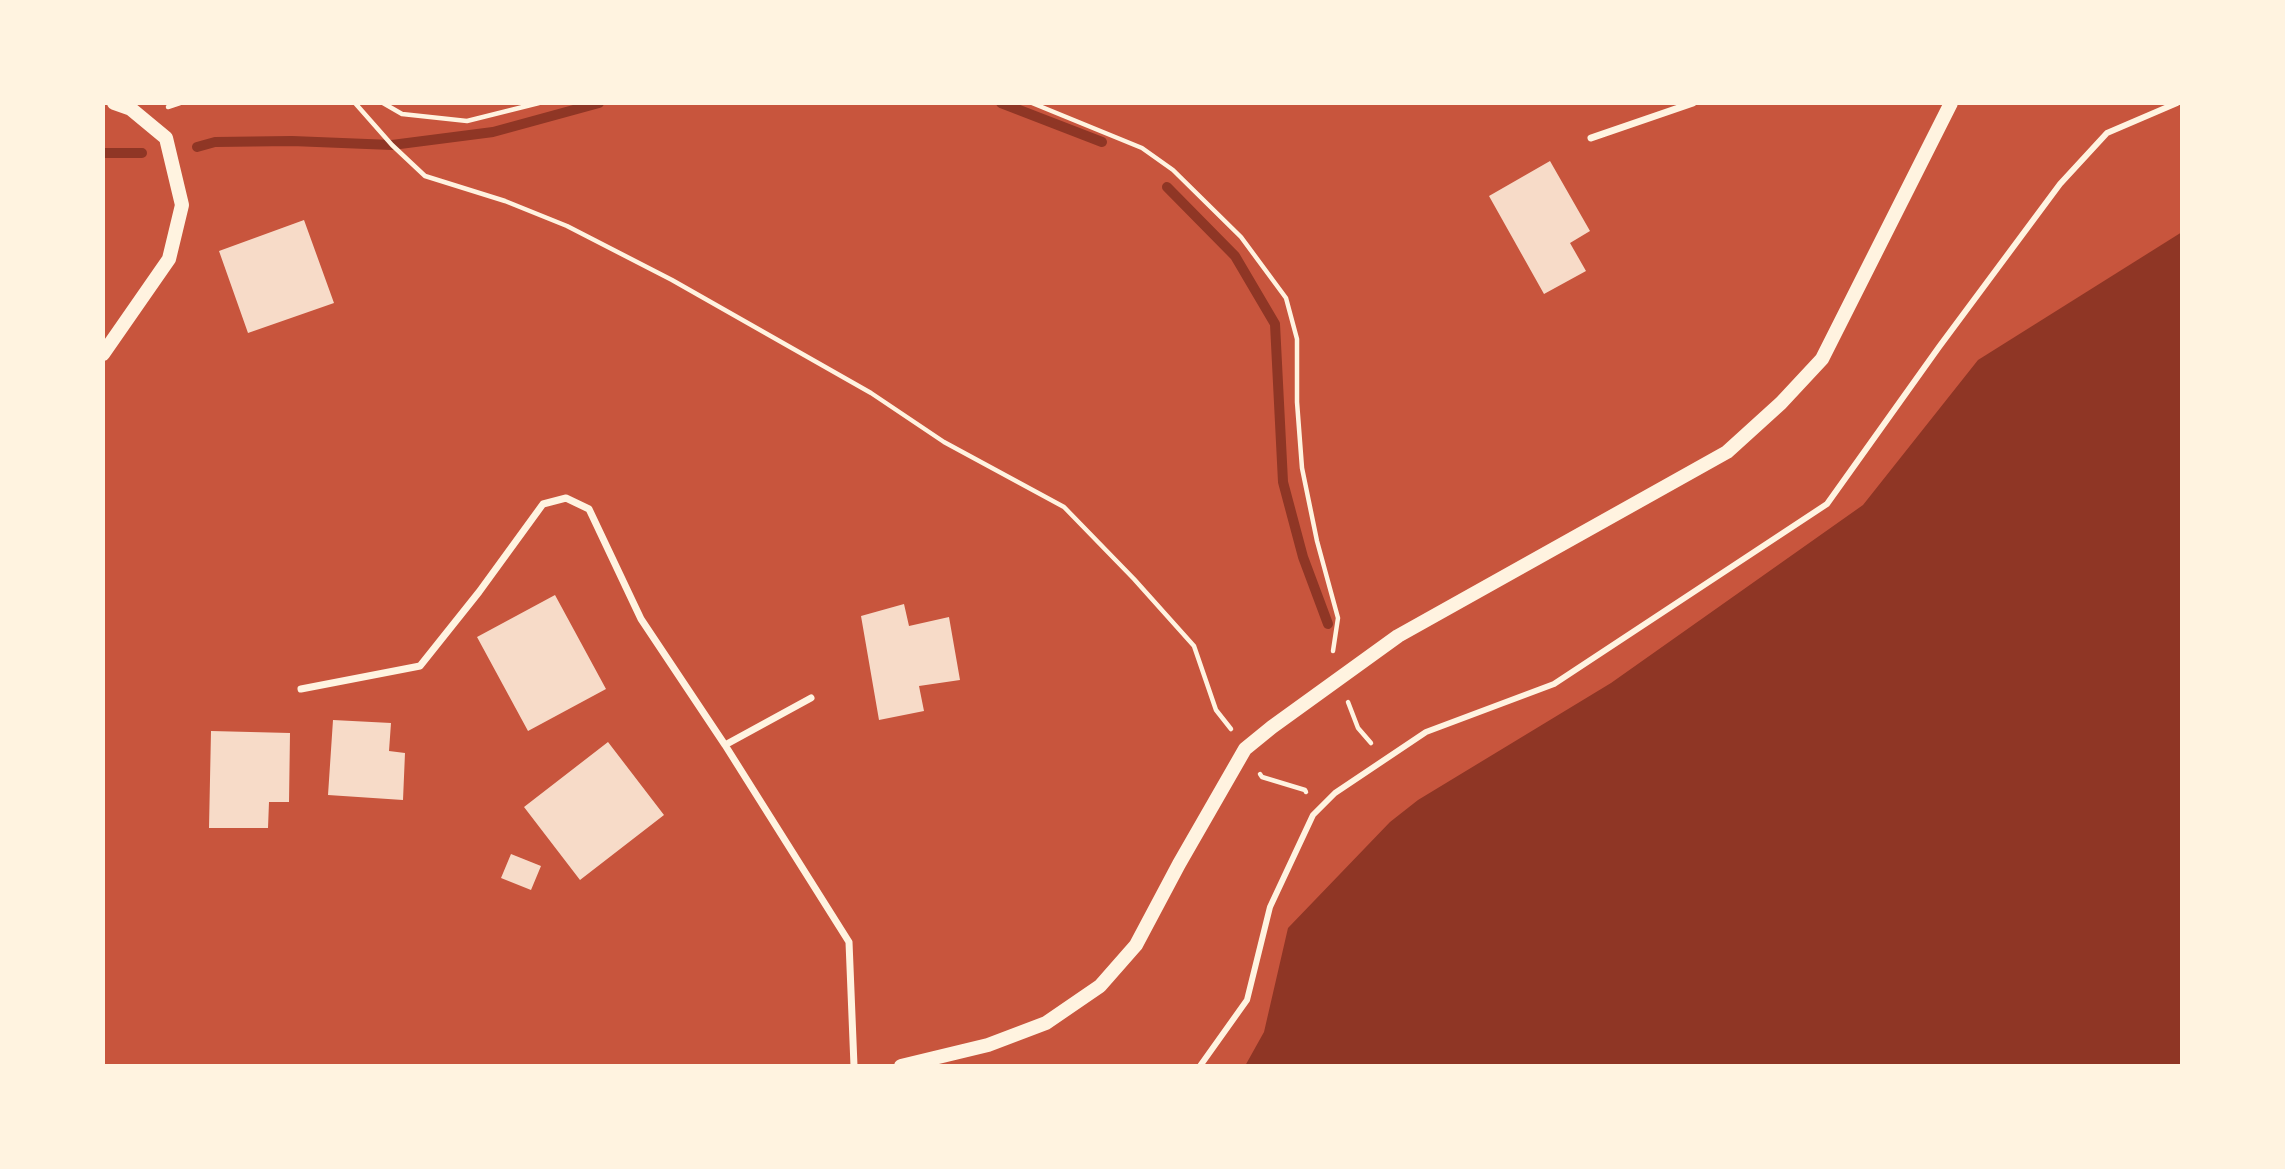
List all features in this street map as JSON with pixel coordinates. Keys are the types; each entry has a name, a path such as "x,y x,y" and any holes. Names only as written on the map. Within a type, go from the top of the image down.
{"main road":[{"path":"103,354 169,259 182,205 166,138 131,109 114,103"},
{"path":"901,1066 988,1045 1046,1023 1100,986 1136,945 1245,750 1272,727 1398,636 1727,452 1781,403 1822,359 1950,103"}],"street":[{"path":"1591,138 1693,103"},
{"path":"1200,1066 1247,1000 1270,907 1313,815 1335,793 1426,732 1554,684 1827,504 2060,184 2108,133 2177,103"},
{"path":"301,689 420,666 480,592 544,504 566,498 589,509 641,619 726,745 849,942 854,1066"},
{"path":"726,745 811,698"}],"path":[{"path":"166,107 180,103"},
{"path":"355,103 392,145 425,176 505,201 567,226 672,280 871,393 944,442 1064,506 1194,646 1216,710 1262,777 1305,790 1313,815"},
{"path":"383,103 402,114 467,121 539,103"},
{"path":"1032,103 1142,148 1173,170 1241,237 1286,299 1297,339 1297,402 1302,468 1317,541 1338,618 1331,660"},
{"path":"1345,694 1358,728 1385,759"}],"shaded area":[{"path":"2182,232 2182,1066 1245,1066 1264,1032 1288,928 1390,822 1418,800 1611,683 1863,505 1978,360"}],"building":[{"path":"1550,161 1590,231 1570,243 1586,271 1544,294 1489,196"},
{"path":"304,220 334,303 248,333 219,251"},
{"path":"555,595 606,689 528,731 477,637"},
{"path":"904,604 909,626 949,617 960,680 919,686 924,711 879,720 861,616"},
{"path":"333,720 391,723 389,751 405,753 403,800 328,795"},
{"path":"211,731 290,733 289,802 269,802 268,828 209,828"},
{"path":"608,742 664,815 580,880 524,807"},
{"path":"511,854 541,866 531,890 501,878"}],"waterway":[{"path":"197,147 215,142 292,141 392,145 493,132 599,103"},
{"path":"1001,103 1102,142"},
{"path":"103,153 142,153"},
{"path":"1167,187 1235,256 1275,324 1283,482 1303,557 1328,624"}]}
